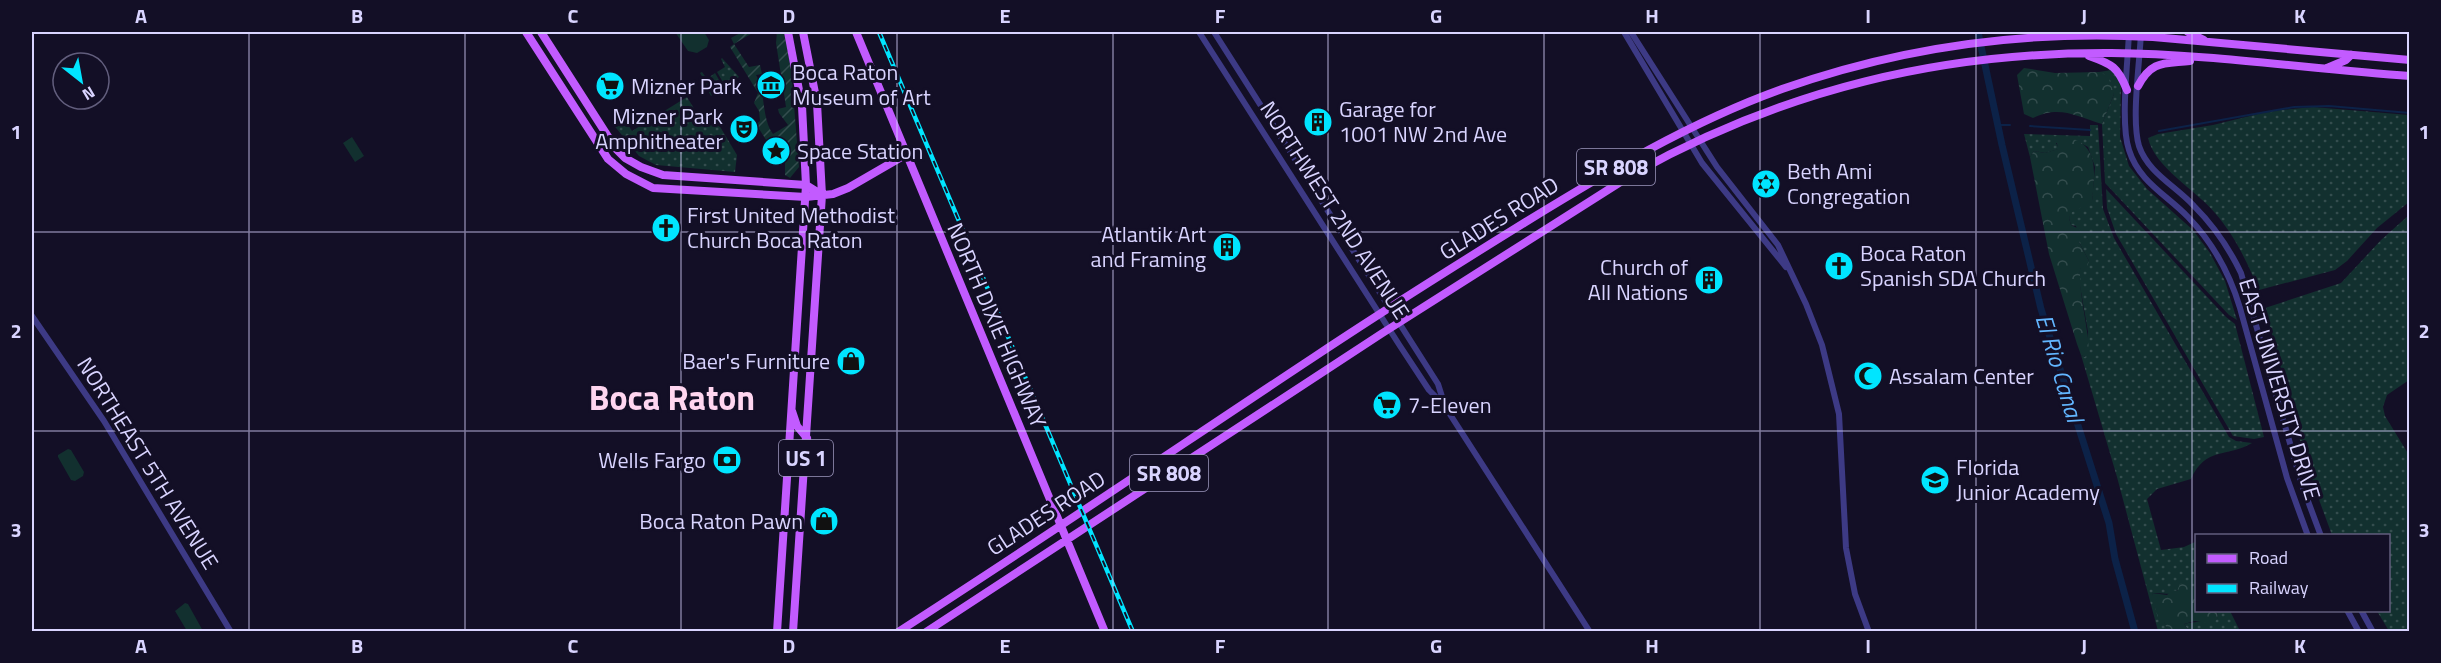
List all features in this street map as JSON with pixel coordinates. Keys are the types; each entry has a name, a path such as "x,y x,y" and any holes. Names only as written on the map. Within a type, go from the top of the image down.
{"main road":[{"path":"526,32 602,150 617,168 653,188 806,197 822,195 848,188 906,155"},
{"path":"541,32 607,137 625,158 654,173 806,185 822,195"},
{"name":"US 1","path":"777,632 806,197 802,106 788,32"},
{"name":"US 1","path":"793,632 822,195 817,102 803,32"},
{"name":"NORTH DIXIE HIGHWAY","path":"855,32 1105,632"},
{"path":"2188,32 2208,42"},
{"name":"GLADES ROAD","path":"898,632 1389,308 1627,161 1691,127 1761,97 1816,78 1896,57 1958,45 2008,39 2141,34 2409,60"},
{"path":"2082,53 2112,65 2120,74 2127,90"},
{"name":"GLADES ROAD","path":"926,632 1389,329 1634,174 1753,116 1824,91 1900,73 2012,57 2082,53 2140,54 2409,76"},
{"path":"2326,69 2346,60 2351,55"},
{"path":"2138,86 2147,71 2157,65 2216,59"},
{"path":"719,193 721,179"},
{"path":"791,407 798,426 807,438"},
{"path":"788,451 798,458 805,477"}],"street":[{"name":"NORTHWEST 2ND AVENUE","path":"1199,32 1389,329 1429,390 1444,405 1590,632"},
{"name":"NORTHWEST 2ND AVENUE","path":"1214,32 1438,384 1444,405"},
{"path":"1624,32 1691,145 1724,193 1789,269"},
{"path":"1631,32 1717,167 1783,254 1806,304 1822,345 1835,393 1841,437 1846,548 1857,599 1869,632"},
{"name":"EAST UNIVERSITY DRIVE","path":"2129,34 2126,141 2137,170 2199,229 2217,254 2231,281 2287,478 2307,534"},
{"name":"EAST UNIVERSITY DRIVE","path":"2141,34 2137,136 2144,155 2158,174 2192,203 2209,222 2225,244 2241,273 2299,477 2320,534"},
{"name":"NORTHEAST 5TH AVENUE","path":"32,316 104,422 231,632"},
{"path":"2348,612 2359,632"},
{"path":"2362,612 2373,632"}],"green space":[{"name":"Mizner Park","path":"675,32 704,32 709,40 707,47 697,53 688,51"},
{"path":"742,32 754,32 734,44 731,38"},
{"path":"777,32 784,32 791,68 799,167 790,178 785,175 785,159 778,159 756,124 760,121 759,111 754,103 758,93 730,47 734,44 749,67 760,65 762,74 756,75 769,128 773,134 788,125 778,109 786,107 776,43"},
{"path":"722,58 739,77 728,84 724,84 717,72 725,67"},
{"path":"2024,68 2055,73 2099,72 2108,76 2114,94 2102,124 2068,113 2051,112 2033,118 2024,114 2017,75"},
{"path":"2112,70 2120,80 2120,137 2129,166 2147,189 2193,230 2210,253 2225,281 2237,320 2229,315 2105,183 2102,124 2114,94 2099,72"},
{"path":"702,72 707,79 715,73 722,85 721,89 711,96 700,73"},
{"path":"687,97 704,125 719,125 737,155 735,172 656,165 639,156 612,123 622,115 632,131"},
{"path":"2313,107 2409,115 2409,202 2377,228 2347,261 2335,270 2259,290 2229,231 2207,204 2167,169 2152,149 2148,138 2270,111"},
{"path":"2090,125 2098,125 2103,209 2114,238 2229,437 2236,441 2252,443 2243,448 2210,457 2203,462 2191,479 2157,489 2147,499 2161,550 2184,547 2195,542 2195,589 2184,584 2169,594 2152,593 2168,631 2158,631 2117,477 2081,355 2085,357 2088,332 2079,280 2080,269 2089,261 2079,242 2076,226 2071,225 2069,218 2071,212 2092,201 2095,167 2088,147 2079,142 2056,143 2059,149 2045,153 2034,151 2030,157 2024,134 2090,136"},
{"path":"2062,136 2083,144 2089,151 2094,169 2092,202 2072,212 2069,218 2071,225 2081,230 2079,242 2089,261 2087,267 2080,269 2089,352 2085,357 2081,355 2077,344 2049,254 2030,157 2034,151 2045,153 2058,149 2056,138"},
{"path":"352,137 364,156 355,162 343,143"},
{"path":"2106,189 2235,324 2264,437 2254,439 2233,436 2116,234 2107,208"},
{"path":"2409,215 2409,380 2387,395 2383,407 2385,416 2409,455 2410,631 2389,631 2378,612 2390,612 2390,534 2332,534 2307,467 2265,308 2341,283 2381,240"},
{"path":"68,449 71,450 84,472 83,476 75,481 71,480 58,457"},
{"path":"2184,583 2195,588 2195,612 2217,612 2218,618 2212,624 2195,621 2184,624 2189,631 2168,631 2164,622 2158,619 2152,593 2167,595 2172,590 2177,591 2180,584"},
{"path":"185,603 188,604 203,631 187,631 175,611"},
{"path":"2217,612 2230,612 2240,631 2189,631 2184,624 2209,621 2218,618"}],"waterway":[{"name":"El Rio Canal","path":"1978,32 2041,309 2109,523 2115,559 2135,632"},
{"path":"2159,131 2294,107 2329,106 2410,113"},
{"path":"1998,125 2010,125"},
{"path":"2030,126 2090,130"}],"railway":[{"path":"879,32 1133,632"}],"place":[{"name":"Boca Raton Museum of Art","path":"771,85"},
{"name":"Mizner Park","path":"610,86"},
{"name":"Garage for 1001 NW 2nd Ave","path":"1318,122"},
{"name":"Mizner Park Amphitheater","path":"744,129"},
{"name":"Space Station","path":"776,151"},
{"name":"Beth Ami Congregation","path":"1766,184"},
{"name":"First United Methodist Church Boca Raton","path":"666,228"},
{"name":"Atlantik Art and Framing","path":"1227,247"},
{"name":"Boca Raton Spanish SDA Church","path":"1839,266"},
{"name":"Church of All Nations","path":"1709,280"},
{"name":"Baer's Furniture","path":"851,361"},
{"name":"Assalam Center","path":"1868,376"},
{"name":"7-Eleven","path":"1387,405"},
{"name":"Wells Fargo","path":"727,460"},
{"name":"Florida Junior Academy","path":"1935,480"},
{"name":"Boca Raton Pawn","path":"824,521"}],"district":[{"name":"Boca Raton","path":"672,397"}]}
